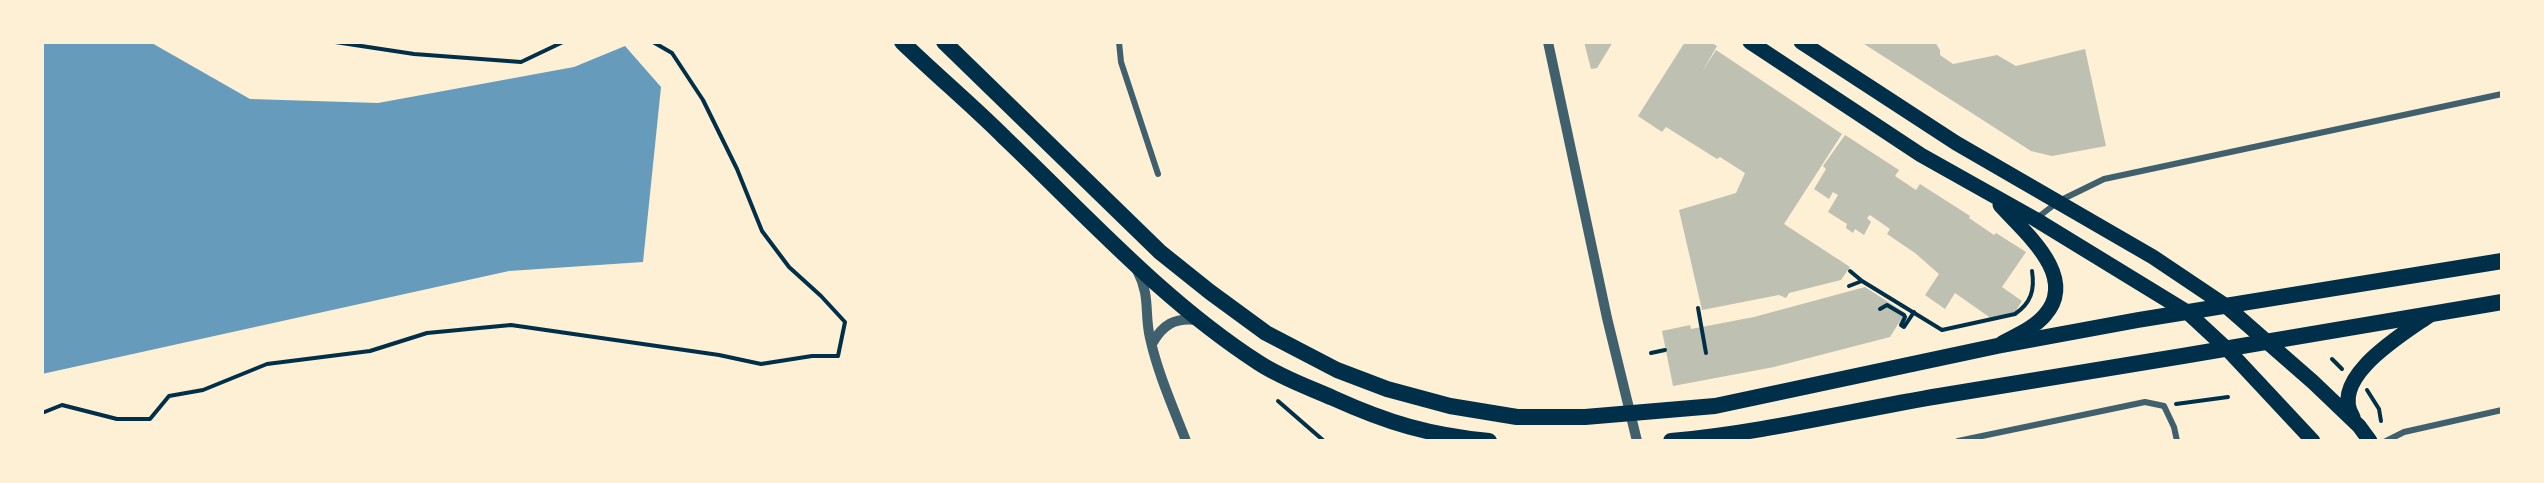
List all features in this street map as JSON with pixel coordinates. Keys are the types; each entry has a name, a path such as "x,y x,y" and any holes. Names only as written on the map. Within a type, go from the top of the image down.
{"highway":[{"path":"902,42 1006,138 1133,263 1200,321 1261,364 1293,381 1378,418 1447,437 1489,441"},
{"path":"944,42 1132,225 1210,292 1266,333 1337,370 1387,389 1450,406 1517,417 1585,417 1715,406 1997,346 2187,312 2502,261"},
{"path":"1671,441 1773,427 1902,402 2269,343 2502,302"}],"main road":[{"path":"1750,42 1921,155 2035,219 2187,312 2227,349 2313,441"},
{"path":"1801,42 1956,142 2153,257 2226,306 2359,426"},
{"path":"1989,194 2043,252 2055,281 2052,306 2044,316 2033,326 1997,346"},
{"path":"2370,441 2347,407 2347,393 2354,379 2384,347 2430,315"}],"street":[{"path":"1119,42 1121,62 1158,174"},
{"path":"1548,42 1605,307 1637,441"},
{"path":"2035,219 2059,201 2104,178 2502,94"},
{"path":"1133,263 1146,290 1152,344 1186,441"},
{"path":"1152,344 1162,328 1170,322 1187,319 1200,321"},
{"path":"1958,441 2145,402 2164,406 2174,427 2177,441"},
{"path":"2386,441 2404,432 2502,410"}],"path":[{"path":"335,42 414,54 521,62 563,42"},
{"path":"42,414 62,405 117,419 150,419 169,396 203,390 267,364 370,351 427,333 511,325 719,355 761,364 812,356 838,356 844,322 821,296 789,267 762,231 703,100 672,53 653,42"},
{"path":"1850,271 1862,281 1942,330 2015,314 2025,308 2032,299 2031,266"},
{"path":"1849,286 1862,281"},
{"path":"1880,309 1887,305 1904,315 1901,325 1904,327 1914,312"},
{"path":"1698,308 1706,353"},
{"path":"1651,353 1665,350"},
{"path":"2332,359 2342,369"},
{"path":"2365,388 2373,396 2381,421"},
{"path":"2164,406 2228,397"},
{"path":"1278,401 1324,441"}],"water":[{"path":"42,42 150,42 250,99 378,103 574,67 625,46 661,87 643,262 509,271 42,374"}],"building":[{"path":"1584,42 1613,42 1597,68 1591,69"},
{"path":"1685,42 1710,42 1717,46 1702,72 1716,50 1842,134 1784,224 1850,267 1841,280 1789,293 1786,298 1779,295 1702,310 1679,210 1736,193 1745,173 1720,157 1717,159 1666,127 1662,132 1638,116"},
{"path":"1861,42 1935,42 1940,55 1953,64 1997,55 2016,66 2085,49 2106,146 2052,156 2031,151"},
{"path":"1845,135 1899,170 1895,176 1916,190 1920,184 1970,216 1969,218 1994,235 1996,233 2026,252 2002,287 2022,301 2015,312 1992,319 1955,293 1945,309 1925,295 1939,274 1915,253 1887,234 1890,229 1870,215 1867,218 1871,222 1864,235 1855,229 1853,233 1846,228 1847,224 1828,212 1838,195 1833,192 1829,199 1814,189 1826,169 1823,166"},
{"path":"1865,287 1905,313 1890,337 1774,367 1673,386 1662,331 1690,325 1691,329 1754,317"}]}
